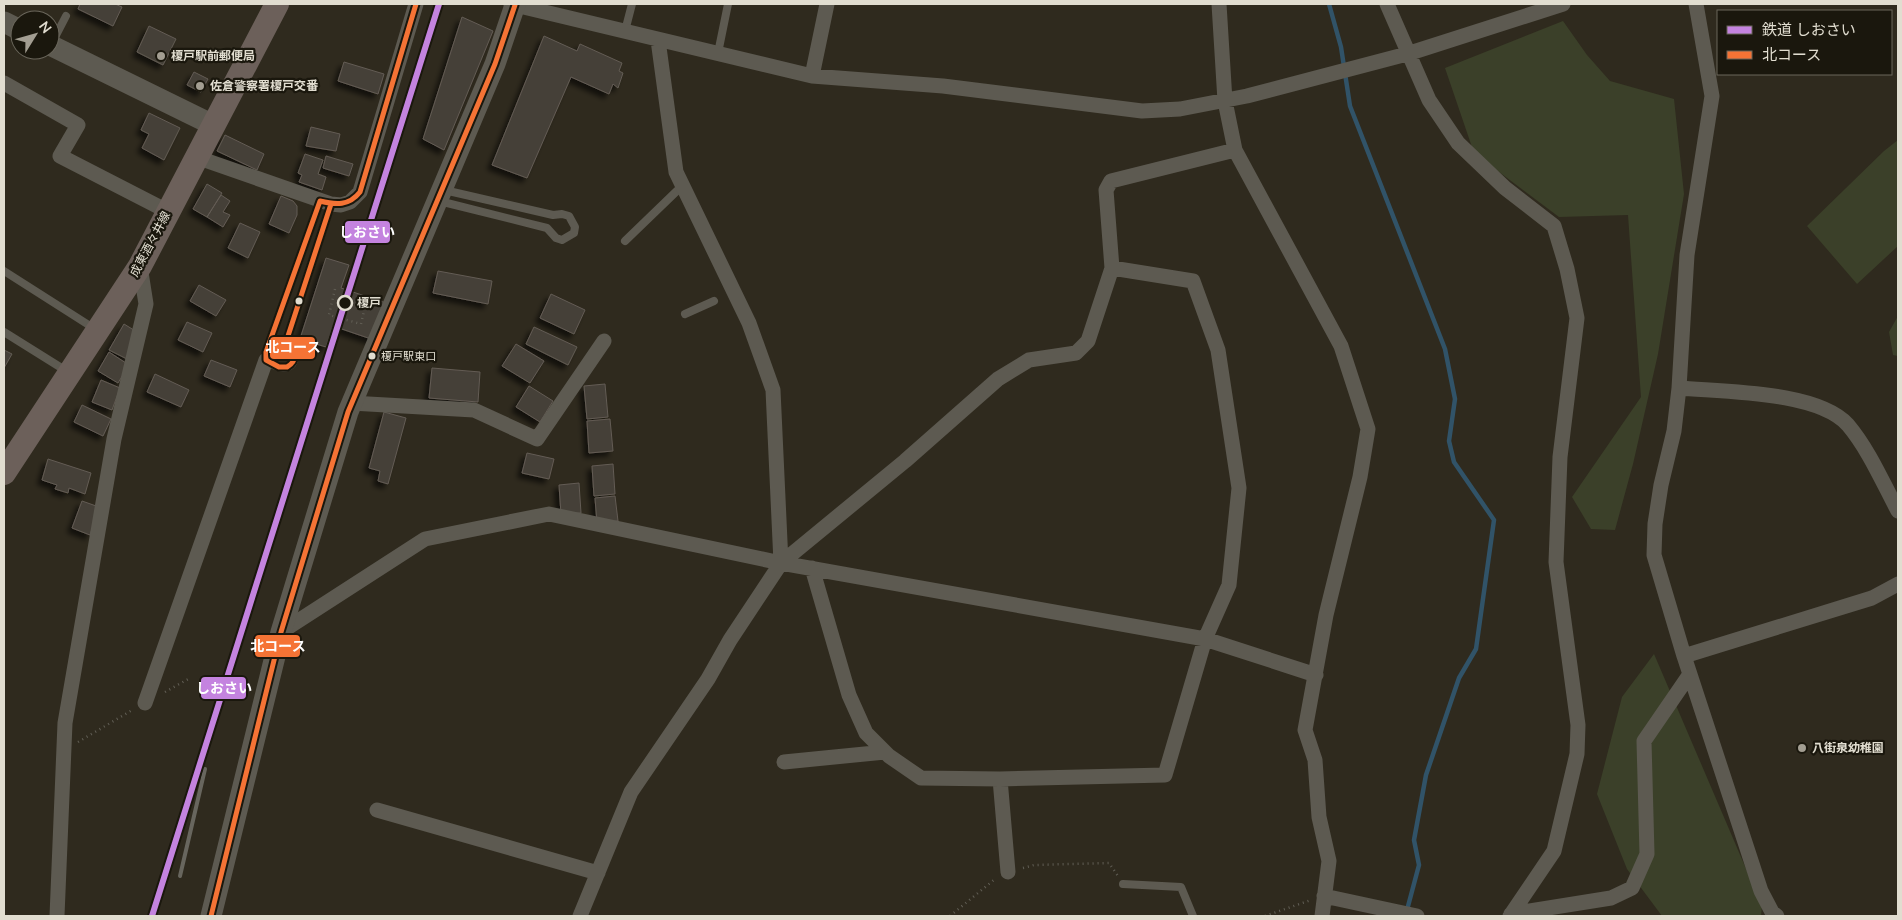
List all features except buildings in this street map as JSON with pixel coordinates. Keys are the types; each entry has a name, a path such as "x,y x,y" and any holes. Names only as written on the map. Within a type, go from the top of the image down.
{"main road":[{"name":"成東酒々井線","path":"6,466 140,266 167,211 277,4"}],"street":[{"path":"196,156 325,203 341,205 350,202 360,192 416,4"},
{"path":"211,916 281,632 351,403 495,64 513,4 812,76 944,86 1142,112 1180,109 1225,101 1407,54 1563,4"},
{"path":"812,76 827,4"},
{"path":"1219,4 1225,101 1235,150 1341,346 1368,429 1360,477 1326,615 1305,730 1315,760 1319,817 1329,861 1322,916"},
{"path":"1387,4 1407,54 1429,100 1458,143 1505,188 1554,226 1567,269 1577,318 1560,457 1556,562 1578,725 1577,754 1554,851 1510,915"},
{"path":"1696,4 1712,96 1687,255 1679,388 1674,430 1661,485 1655,524 1654,555 1684,656 1761,891 1772,912 1777,916"},
{"path":"658,40 676,172 749,323 773,390 782,563"},
{"path":"60,50 213,126"},
{"path":"4,84 78,125 60,156 167,211"},
{"path":"580,916 631,792 708,679 730,640 782,563 905,461 998,379 1029,360 1076,353 1088,341 1112,268 1106,190 1111,181 1235,150"},
{"path":"57,916 65,723 114,439 146,304 140,266"},
{"path":"812,568 849,695 866,733 885,752 921,778 1000,779 1164,775 1205,638 1229,585 1239,488 1218,350 1193,281 1112,268"},
{"path":"351,403 474,410 537,439 604,341"},
{"path":"145,702 266,360"},
{"path":"1679,388 1788,398 1822,407 1847,424 1862,446 1898,511"},
{"path":"281,632 425,538 549,514 782,563 1205,638 1316,675"},
{"path":"1684,656 1872,598 1898,584"},
{"path":"1510,915 1611,898 1632,888 1647,854 1644,741 1690,674"},
{"path":"784,762 885,752"},
{"path":"1000,779 1008,872"},
{"path":"377,810 598,873"},
{"path":"1324,896 1417,916"}],"lane":[{"path":"625,31 632,4"},
{"path":"718,53 728,4"},
{"path":"60,27 66,16"},
{"path":"625,241 682,185"},
{"path":"440,195 553,216 562,214 569,216 575,227 574,233 562,240 556,238 547,228 440,195"},
{"path":"325,203 288,336 294,348 295,357 292,363 284,368 276,368 266,360 266,352 325,203"},
{"path":"4,272 97,331"},
{"path":"685,314 714,301"},
{"path":"4,332 69,373"},
{"path":"1124,884 1181,887 1193,916"}],"path":[{"path":"335,289 329,315 360,324 367,298"},
{"path":"64,750 190,678"},
{"path":"950,916 1001,874 1034,865 1109,863 1124,884"},
{"path":"1265,916 1324,896"}],"green space":[{"path":"1563,21 1587,55 1610,81 1674,99 1684,194 1658,354 1633,464 1615,530 1591,529 1572,497 1641,397 1628,215 1559,217 1474,153 1445,68"},
{"path":"1898,140 1898,246 1857,284 1807,226 1884,151"},
{"path":"1898,316 1898,356 1893,355 1889,332"},
{"path":"1654,654 1762,906 1761,916 1662,916 1627,869 1597,794 1622,697"}],"waterway":[{"path":"1329,4 1341,47 1350,106 1445,349 1455,399 1449,441 1454,462 1494,520 1476,649 1459,678 1426,775 1414,840 1419,865 1407,910"}],"railway":[{"path":"180,876 205,769"}],"rail line":[{"name":"しおさい","path":"152,916 439,4"}],"transit line":[{"name":"北コース","path":"331,204 288,336 295,357 287,367 279,367 266,360 266,352 320,201 331,203 347,202 356,197 360,192 416,4"},
{"name":"北コース","path":"211,916 281,632 348,412 495,64 515,5"}],"place":[{"name":"榎戸駅前郵便局","path":"161,56"},
{"name":"佐倉警察署榎戸交番","path":"200,86"},
{"name":"榎戸","path":"345,303"},
{"name":"榎戸駅東口","path":"372,356"},
{"name":"八街泉幼稚園","path":"1802,748"}]}
